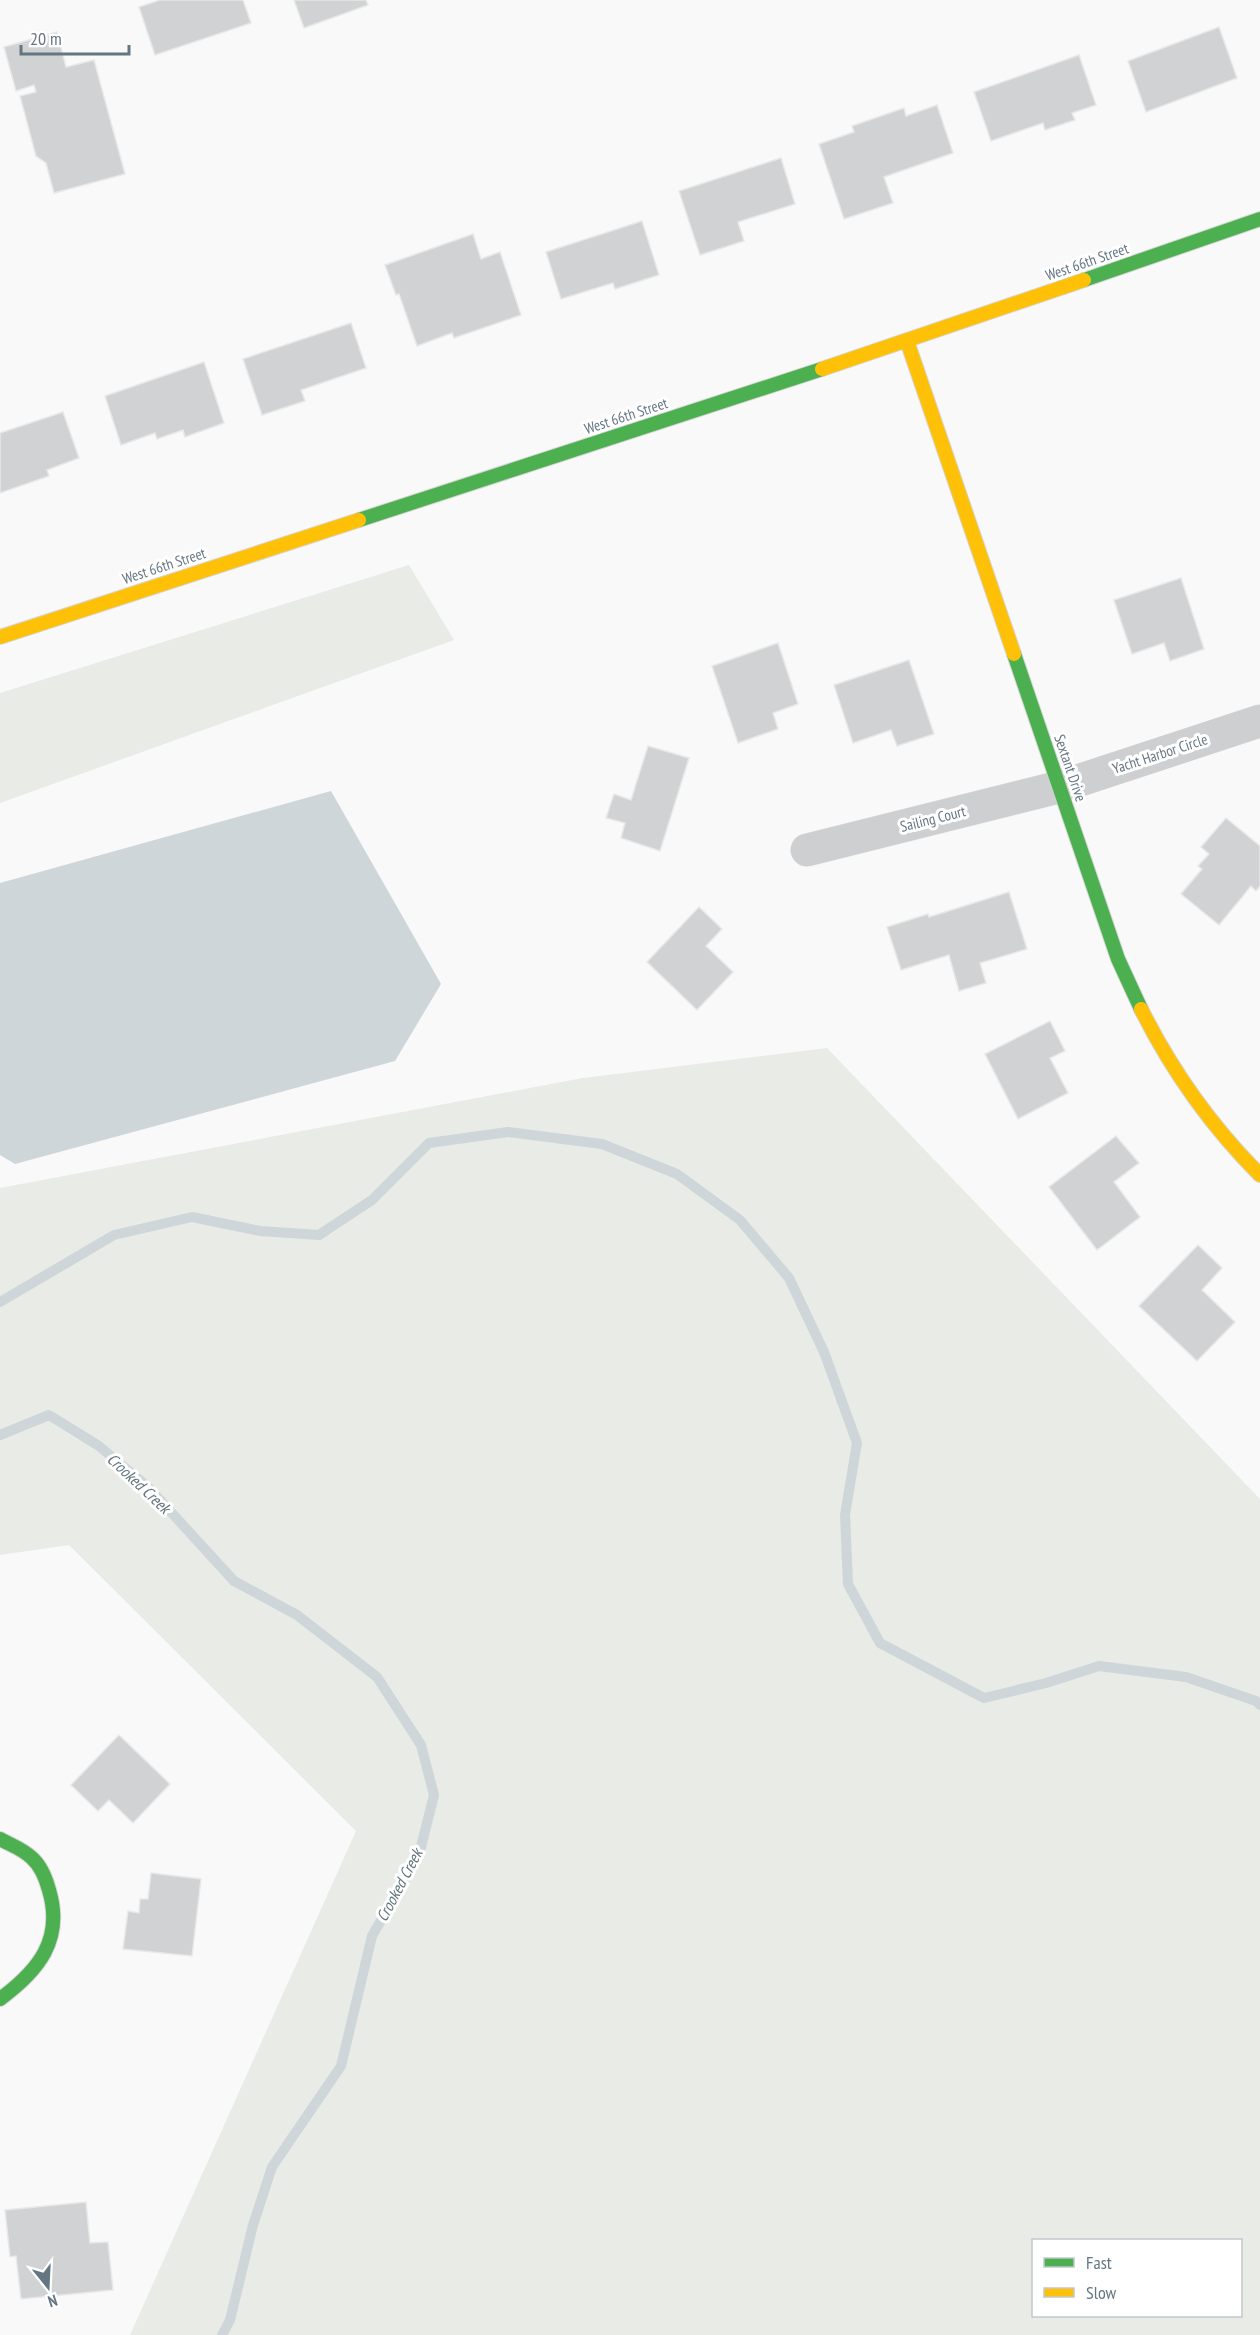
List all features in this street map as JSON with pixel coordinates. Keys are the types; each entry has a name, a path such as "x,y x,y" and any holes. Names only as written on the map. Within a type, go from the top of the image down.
{"street":[{"name":"West 66th Street","path":"0,637 907,341 1260,219"},
{"name":"Sextant Drive","path":"907,341 1111,941 1148,1023 1195,1099 1231,1145 1260,1175"},
{"name":"Yacht Harbor Circle","path":"1059,787 1260,721"},
{"name":"Sailing Court","path":"807,850 1059,787"},
{"path":"0,1839 35,1860 52,1895 54,1926 44,1957 18,1986 0,1999"}],"shaded area":[{"path":"409,565 454,640 0,803 0,693"},
{"path":"331,791 441,984 395,1061 15,1164 0,1155 0,883"},
{"path":"827,1048 1260,1499 1260,2335 130,2335 356,1831 69,1545 0,1555 0,1188 583,1078"}],"building":[{"path":"160,0 243,0 251,23 155,55 139,7"},
{"path":"294,0 366,0 368,5 304,28"},
{"path":"1219,27 1237,78 1146,112 1128,61"},
{"path":"57,32 66,67 94,60 125,174 54,193 46,163 36,156 20,96 36,92 34,85 16,91 4,47"},
{"path":"1079,55 1096,105 1072,113 1075,120 1045,130 1043,123 991,141 974,92"},
{"path":"937,105 953,153 884,177 893,203 844,219 819,144 854,132 852,126 904,108 906,116"},
{"path":"781,158 795,204 738,222 744,241 700,255 679,191"},
{"path":"642,221 659,275 615,289 613,283 561,299 546,252"},
{"path":"473,234 481,259 500,252 521,315 454,338 452,333 417,346 399,294 396,295 385,265"},
{"path":"351,323 366,368 301,390 305,401 262,415 243,359"},
{"path":"204,362 224,423 185,437 183,430 157,439 155,433 121,445 105,396"},
{"path":"63,412 79,458 47,470 49,476 0,493 0,433"},
{"path":"1181,578 1204,649 1170,661 1164,643 1132,654 1114,600"},
{"path":"778,643 798,704 773,713 778,729 738,743 712,666"},
{"path":"909,660 934,734 897,746 891,730 853,743 834,685"},
{"path":"648,746 689,758 660,851 621,838 625,823 606,818 614,794 631,800"},
{"path":"1226,818 1260,846 1260,886 1256,891 1251,886 1219,925 1181,894 1202,869 1198,866 1209,854 1201,847"},
{"path":"1009,892 1027,949 980,963 986,983 959,991 949,955 901,970 887,927 928,914 929,917"},
{"path":"699,907 722,929 706,946 733,972 697,1010 647,962"},
{"path":"1050,1021 1065,1051 1050,1058 1068,1093 1018,1119 985,1054"},
{"path":"1116,1136 1139,1163 1114,1182 1140,1217 1097,1250 1049,1187"},
{"path":"1198,1245 1222,1268 1202,1290 1235,1322 1197,1361 1139,1306"},
{"path":"119,1735 170,1784 133,1823 109,1800 98,1811 71,1785"},
{"path":"151,1873 201,1879 192,1956 123,1949 128,1911 139,1913 140,1899 148,1899"},
{"path":"86,2202 90,2243 108,2242 113,2290 21,2299 16,2256 10,2257 5,2210"}],"waterway":[{"path":"0,1302 114,1235 192,1217 260,1231 319,1235 372,1200 429,1143 508,1132 602,1144 677,1174 740,1220 789,1278 824,1352 857,1443 845,1515 848,1584 880,1643 984,1698 1046,1683 1099,1666 1186,1677 1256,1701 1260,1705"},
{"name":"Crooked Creek","path":"0,1435 49,1415 99,1446 148,1487 234,1581 297,1615 377,1677 421,1745 434,1795 419,1855 372,1936 341,2066 272,2167 253,2225 230,2320 222,2335"}],"traffic: fast":[{"path":"1084,280 1260,219"},
{"path":"359,520 822,369"},
{"path":"1014,654 1118,959 1141,1009"},
{"path":"0,1839 25,1852 35,1861 45,1877 53,1908 53,1924 44,1953 26,1977 0,1999"}],"traffic: slow":[{"path":"822,369 1084,280"},
{"path":"907,341 1014,654"},
{"path":"0,637 359,520"},
{"path":"1141,1009 1179,1076 1194,1097 1225,1137 1260,1175"}]}
